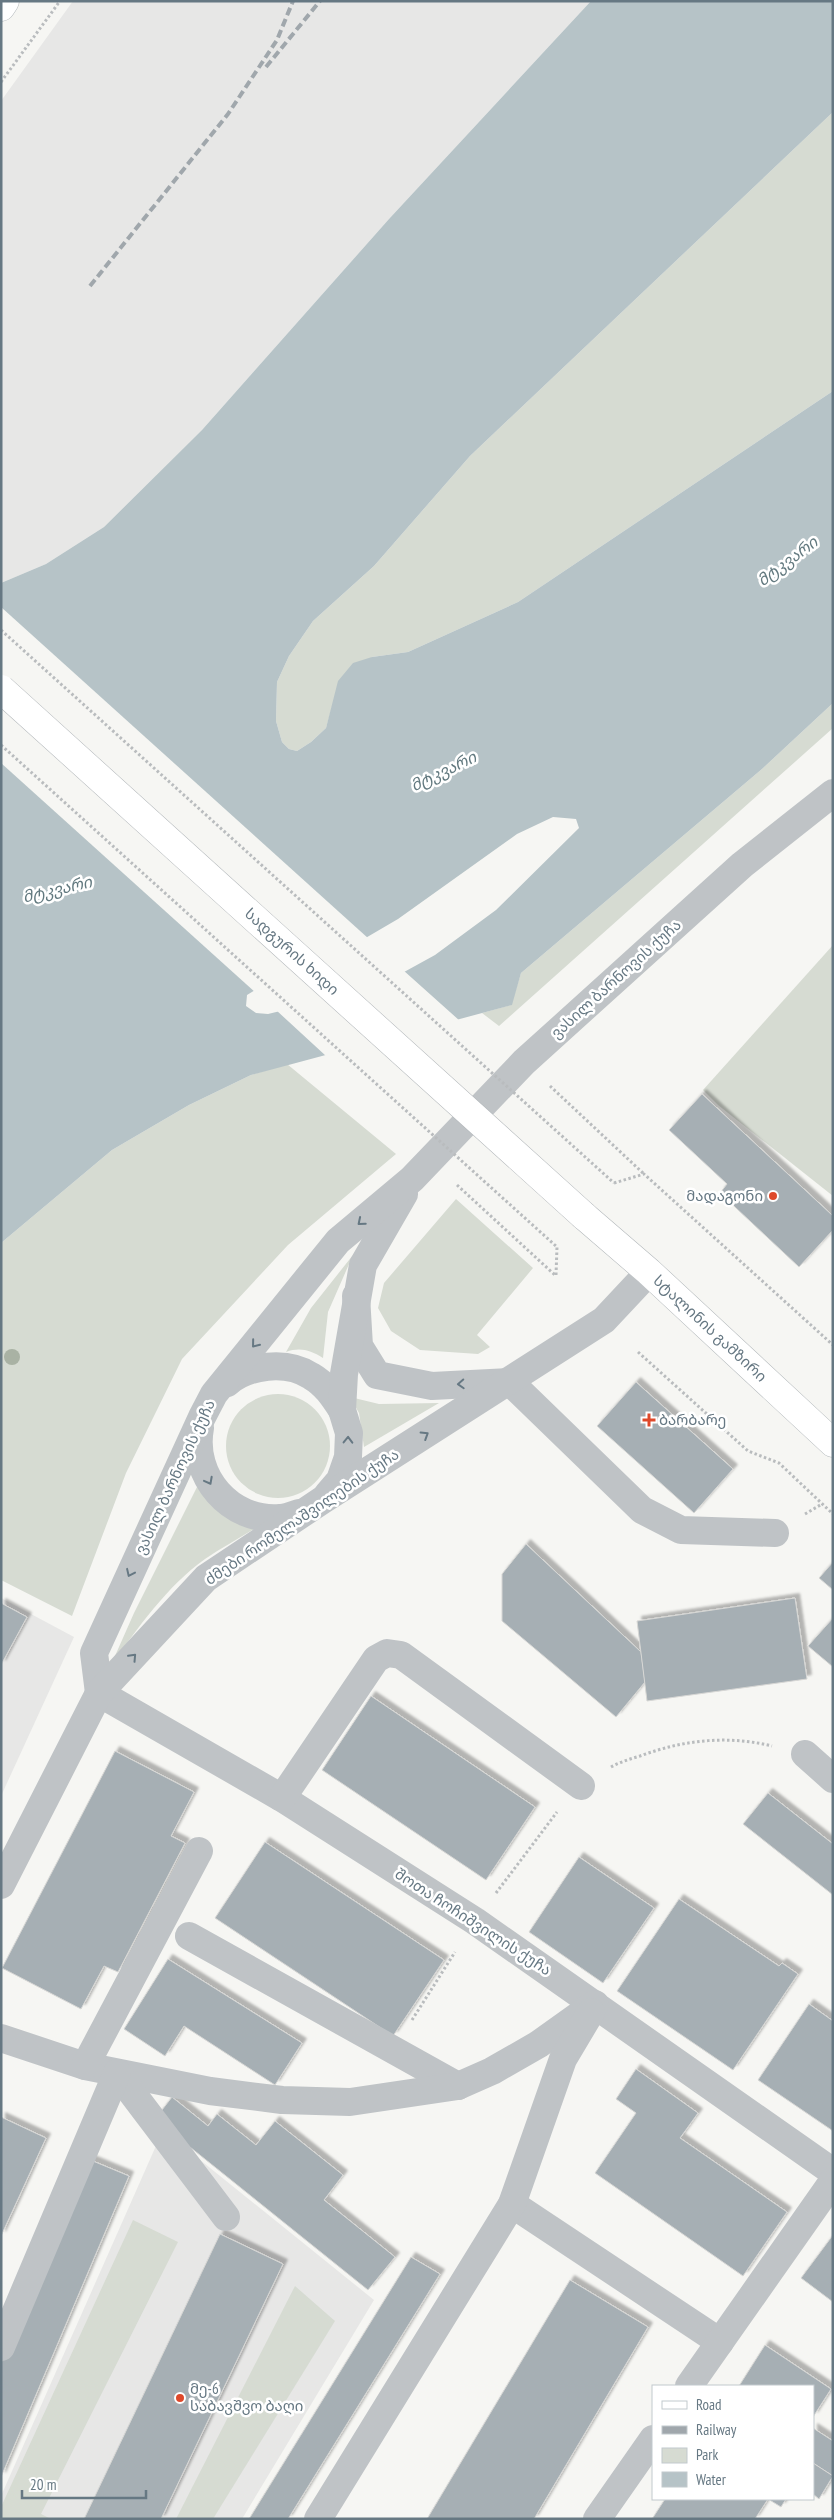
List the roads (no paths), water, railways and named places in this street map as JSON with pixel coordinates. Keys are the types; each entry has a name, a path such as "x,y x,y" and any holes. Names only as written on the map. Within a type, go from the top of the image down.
{"main road":[{"path":"1,7 5,1"},
{"name":"სადგურის ხიდი","path":"1,689 584,1216"},
{"name":"სტალინის გამზირი","path":"584,1216 649,1272 833,1443"}],"street":[{"name":"ვასილ ბარნოვის ქუჩა","path":"99,1693 94,1653 208,1406 338,1240 421,1170 524,1062 742,866 833,793"},
{"name":"ვასილ ბარნოვის ქუჩა","path":"356,1296 363,1265 421,1170"},
{"name":"ძმები რომელაშვილების ქუჩა","path":"1,1885 99,1693 206,1578 315,1505 510,1382 604,1320 649,1272"},
{"path":"342,1410 344,1374 356,1296"},
{"path":"356,1296 360,1346 377,1375"},
{"path":"310,1375 328,1390 342,1410 349,1433 348,1457 340,1480 315,1505 280,1518 255,1516 232,1506 213,1489 201,1467 197,1442 208,1406 234,1377 259,1367 285,1367 310,1375 377,1375 432,1386 510,1382 642,1510 681,1530 775,1533"},
{"path":"282,1798 376,1659 387,1653 401,1655 581,1786"},
{"name":"შოთა ჩოჩიშვილის ქუჩა","path":"99,1693 282,1798 475,1921 833,2172"},
{"path":"805,1754 833,1779"},
{"path":"85,2066 198,1851"},
{"path":"188,1936 458,2086"},
{"path":"1,2038 85,2066 210,2091 282,2100 350,2102 458,2086 492,2071 539,2044 595,2004"},
{"path":"318,2519 512,2204 563,2059 595,2004"},
{"path":"117,2072 226,2217"},
{"path":"1,2347 117,2072"},
{"path":"691,2385 833,2181"},
{"path":"512,2204 720,2342"},
{"path":"597,2519 652,2440"}],"water":[{"name":"მტკვარი","path":"591,1 833,1 833,112 470,456 374,566 313,621 289,656 277,682 276,721 282,742 289,749 297,751 311,742 326,728 338,681 353,663 372,657 408,652 518,602 833,391 833,703 762,769 521,973 512,1005 251,1075 189,1105 112,1150 1,1243 1,583 46,564 104,527 202,430 389,219","holes":["553,817 576,819 579,828 496,910 435,955 375,988 268,1014 256,1013 246,1006 247,995 260,987 357,943 398,919 517,834"]}],"railway":[{"path":"90,286 228,114 277,40 293,1"},
{"path":"266,67 320,1"}],"place":[{"name":"მადაგონი","path":"773,1196"},
{"name":"ბარბარე","path":"649,1420"},
{"name":"მე-6 საბავშვო ბაღი","path":"180,2398"}]}
